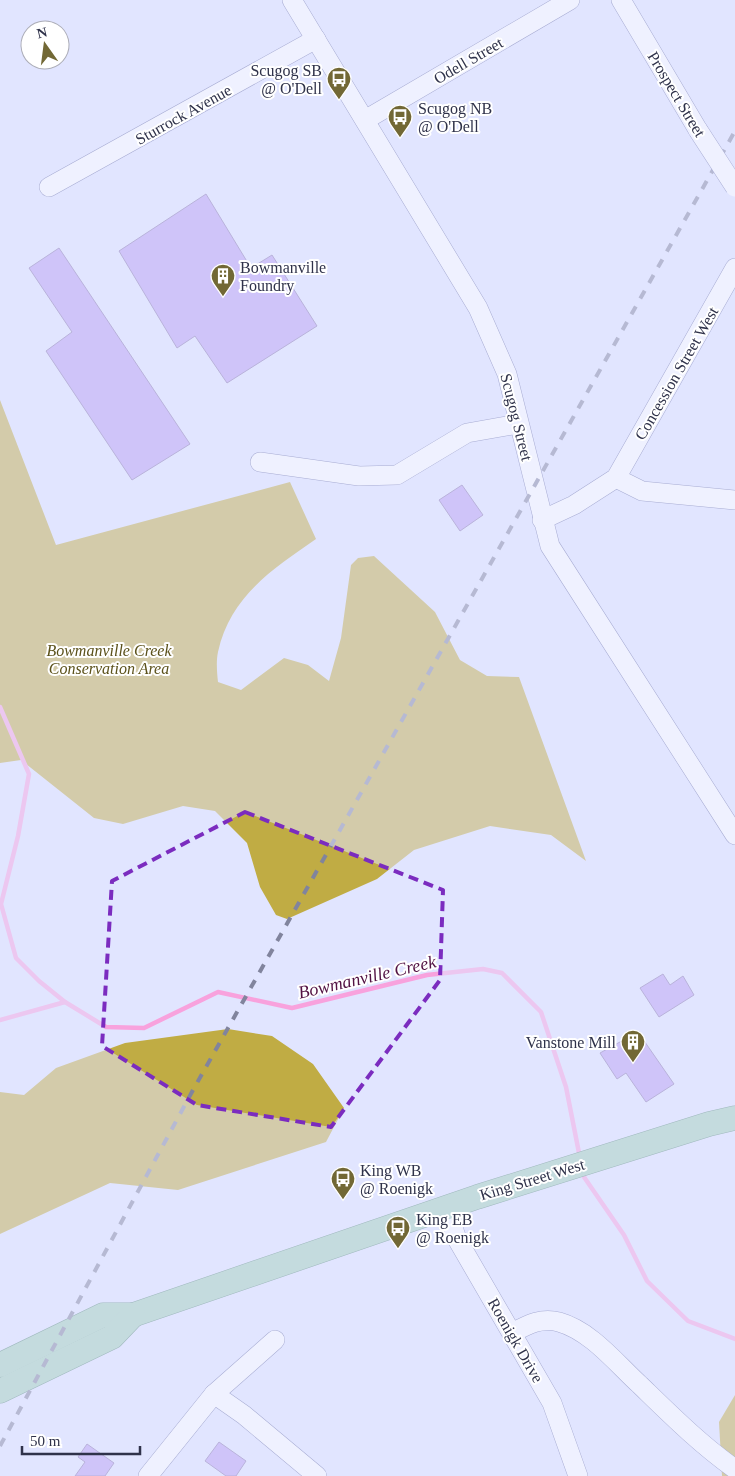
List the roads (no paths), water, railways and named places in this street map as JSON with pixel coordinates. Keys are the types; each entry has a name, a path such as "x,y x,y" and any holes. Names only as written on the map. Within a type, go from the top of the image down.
{"main road":[{"name":"King Street West","path":"0,1365 103,1315 133,1315 477,1196 709,1124 735,1118"},
{"name":"King Street West","path":"0,1391 112,1337 133,1315"}],"street":[{"name":"Scugog Street","path":"292,0 478,308 507,374 550,546 728,808 735,834"},
{"name":"Odell Street","path":"365,120 570,0"},
{"name":"Prospect Street","path":"621,0 698,130 735,187"},
{"name":"Sturrock Avenue","path":"49,187 316,39"},
{"name":"Concession Street West","path":"616,478 735,268"},
{"path":"260,462 359,476 397,474 467,433 518,424"},
{"path":"542,520 574,505 616,478 642,491 735,500"},
{"name":"Roenigk Drive","path":"446,1208 457,1239 552,1403 578,1476"},
{"path":"512,1333 538,1321 558,1322 576,1330 597,1344 704,1447 735,1469"},
{"path":"148,1476 214,1394 275,1340"},
{"path":"214,1394 244,1415 317,1476"}],"waterway":[{"name":"Bowmanville Creek","path":"0,707 29,774 18,836 1,904 16,958 39,981 65,1002 106,1027 144,1028 218,992 292,1008 427,975 483,969 502,973 541,1012 566,1087 580,1158"},
{"path":"0,1020 65,1002"},
{"name":"Bowmanville Creek","path":"583,1171 584,1177 624,1235 647,1281 688,1321 735,1339"}],"railway":[{"path":"0,1446 193,1090 735,131"}],"place":[{"name":"Scugog SB @ O'Dell","path":"339,100"},
{"name":"Scugog NB @ O'Dell","path":"400,138"},
{"name":"Bowmanville Foundry","path":"223,297"},
{"name":"Vanstone Mill","path":"633,1063"},
{"name":"King WB @ Roenigk","path":"343,1200"},
{"name":"King EB @ Roenigk","path":"398,1249"}],"park label":[{"name":"Bowmanville Creek Conservation Area","path":"109,659"}]}
